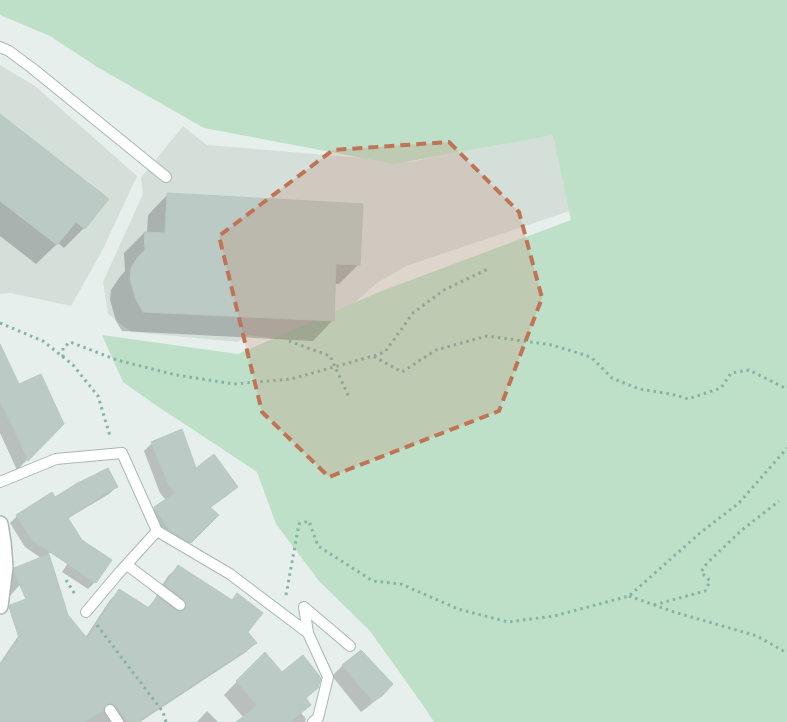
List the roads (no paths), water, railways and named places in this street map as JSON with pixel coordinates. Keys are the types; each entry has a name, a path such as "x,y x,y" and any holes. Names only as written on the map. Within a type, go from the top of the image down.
{"street":[{"path":"0,524 5,567 0,606"}],"lane":[{"path":"0,47 9,51 32,68 166,176"},
{"path":"0,482 56,459 122,453 157,531 230,574 308,633"},
{"path":"86,612 157,531"},
{"path":"127,565 180,605"},
{"path":"319,721 328,677 308,633 304,607 350,646"},
{"path":"110,710 118,722"}]}
